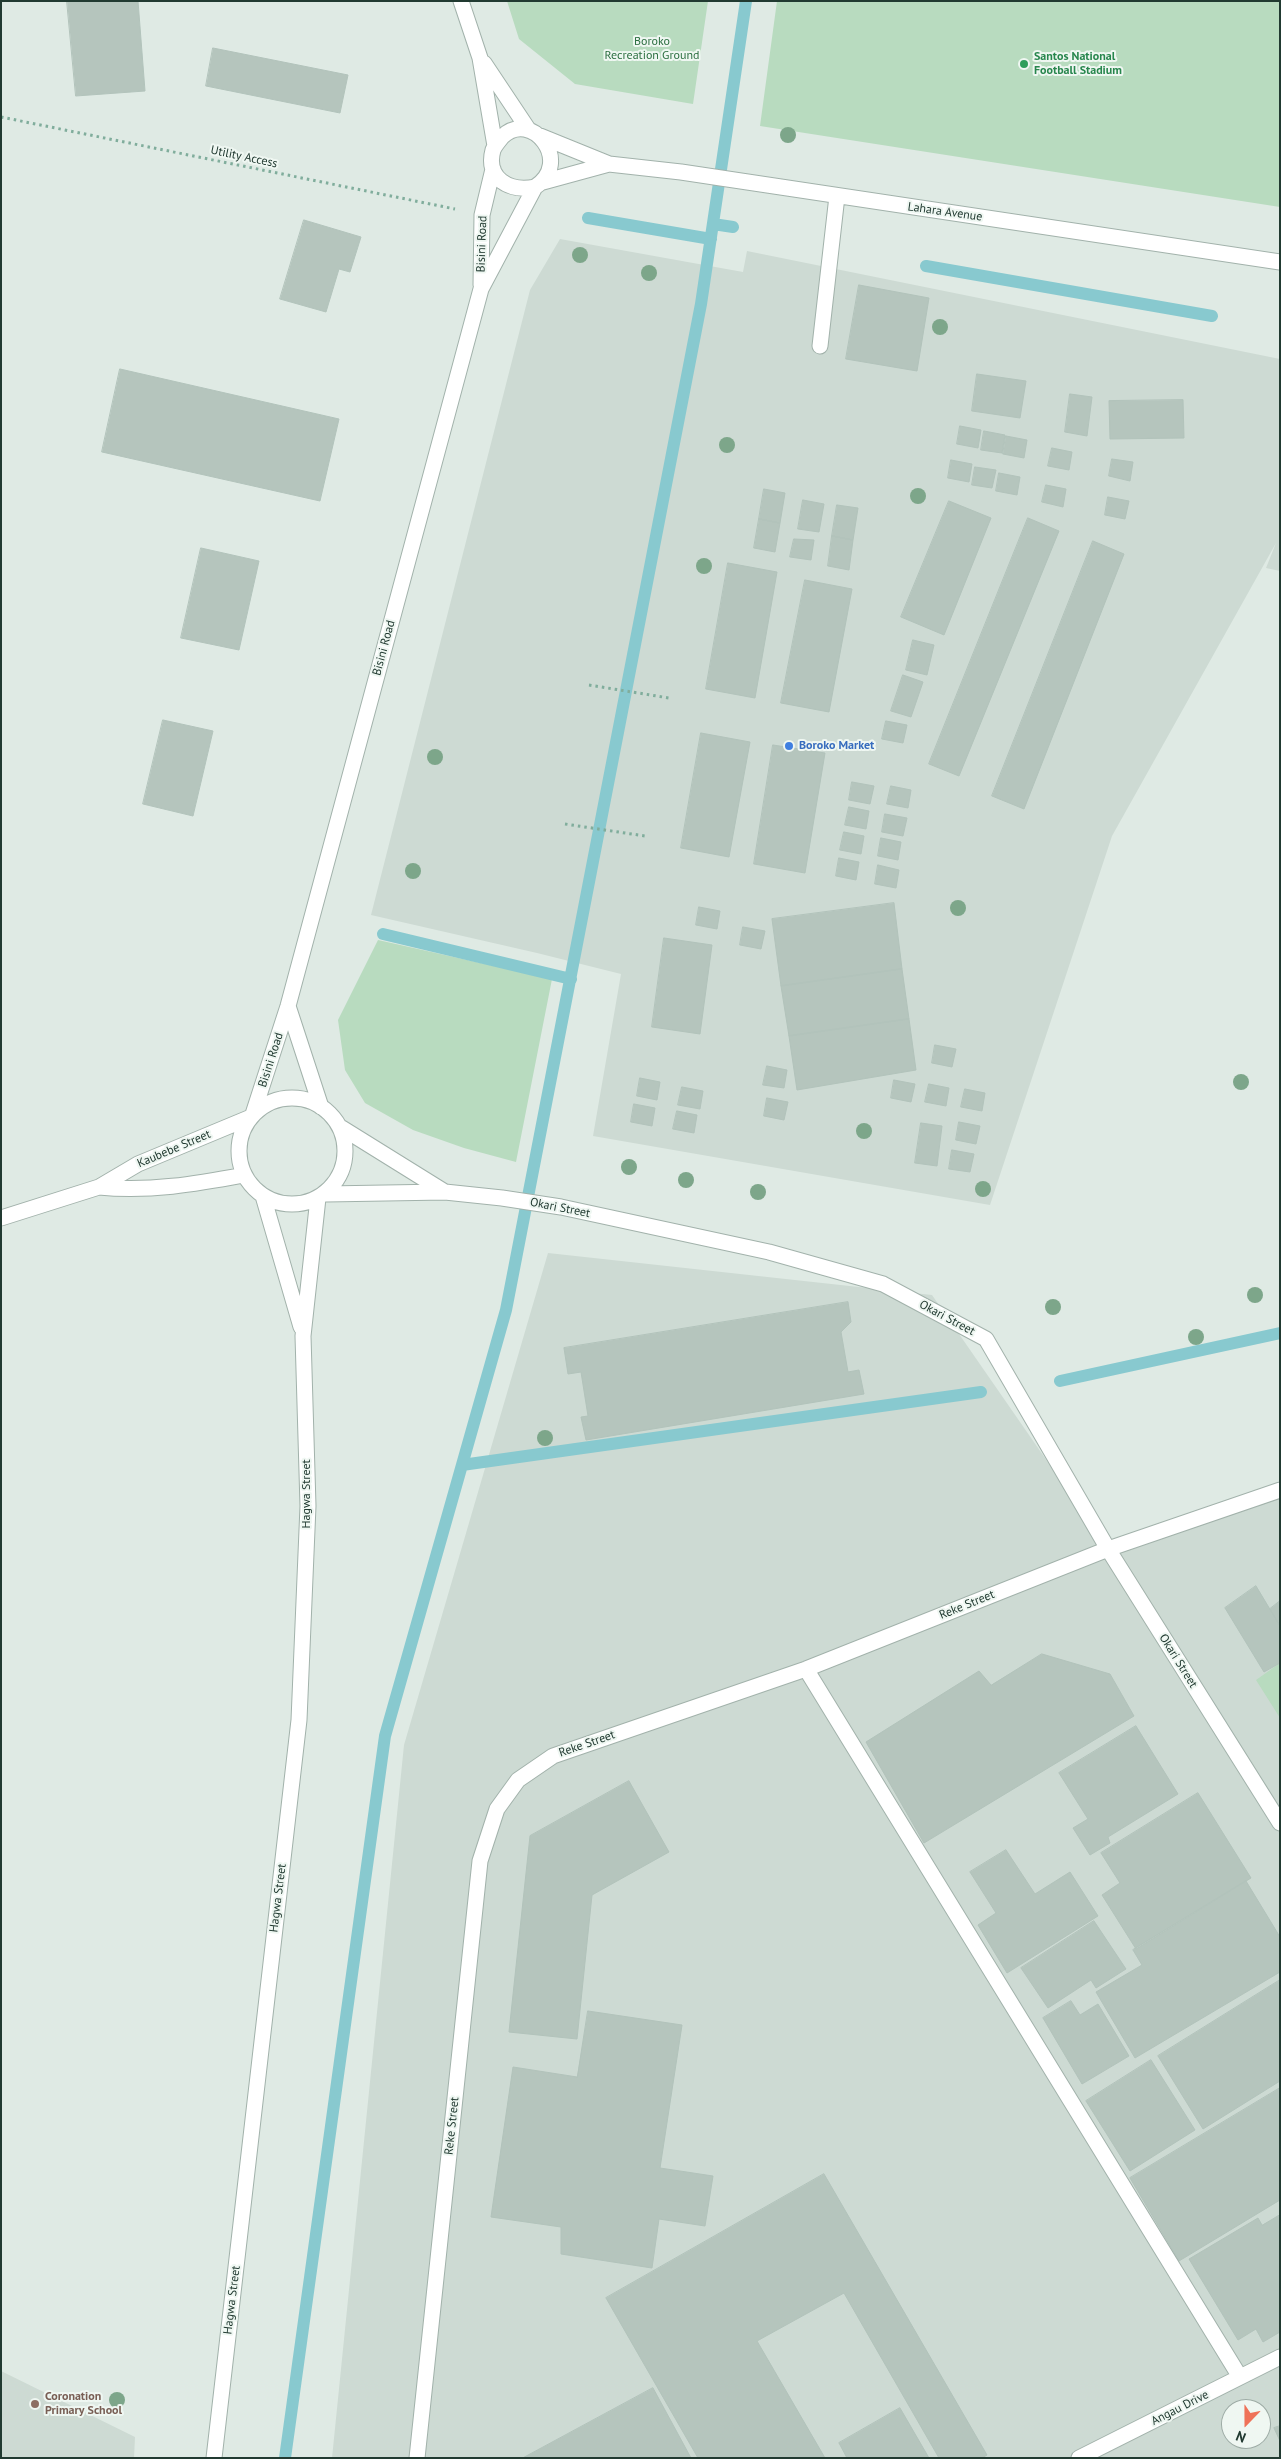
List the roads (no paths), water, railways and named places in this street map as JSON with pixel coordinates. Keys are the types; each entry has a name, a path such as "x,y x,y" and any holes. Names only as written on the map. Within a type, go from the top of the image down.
{"street":[{"path":"461,1 480,58 495,146 491,161 493,169 506,185 515,188 539,184 550,167 551,157 549,149 533,132 480,58"},
{"path":"495,146 510,132 533,132"},
{"name":"Lahara Avenue","path":"533,132 609,164 681,172 1280,262"},
{"name":"Lahara Avenue","path":"539,184 609,164"},
{"name":"Bisini Road","path":"481,289 482,215 493,169"},
{"name":"Bisini Road","path":"252,1116 288,1006 481,289 539,184"},
{"path":"820,346 837,196"},
{"name":"Bisini Road","path":"288,1006 322,1107"},
{"path":"291,1098 305,1099 322,1107 329,1113 342,1128 345,1156 342,1172 322,1196 294,1204 278,1202 263,1196 244,1175 240,1164 240,1139 252,1116 265,1105 277,1100 291,1098"},
{"name":"Kaubebe Street","path":"1,1218 99,1187 138,1164 252,1116"},
{"name":"Okari Street","path":"342,1128 445,1192"},
{"name":"Kaubebe Street","path":"99,1187 127,1190 189,1186 244,1175"},
{"name":"Okari Street","path":"322,1196 445,1192 560,1207 768,1252 884,1284 986,1339 1108,1549 1280,1823"},
{"name":"Hagwa Street","path":"263,1196 303,1336"},
{"name":"Hagwa Street","path":"214,2458 299,1720 308,1506 303,1336 322,1196"},
{"name":"Reke Street","path":"417,2458 480,1861 497,1809 518,1780 553,1756 806,1669 1108,1549 1280,1490"},
{"path":"806,1669 1240,2377"},
{"name":"Angau Drive","path":"1079,2458 1280,2357"}],"waterway":[{"path":"285,2458 385,1736 506,1310 701,304 746,1"},
{"path":"588,218 711,239"},
{"path":"713,224 733,227"},
{"path":"926,266 1212,316"},
{"path":"383,934 571,979"},
{"path":"1060,1381 1280,1333"},
{"path":"462,1465 981,1392"}],"place":[{"name":"Santos National Football Stadium","path":"1024,64"},
{"name":"Boroko Market","path":"789,746"},
{"name":"Coronation Primary School","path":"35,2404"}],"park label":[{"name":"Boroko Recreation Ground","path":"652,49"}]}
